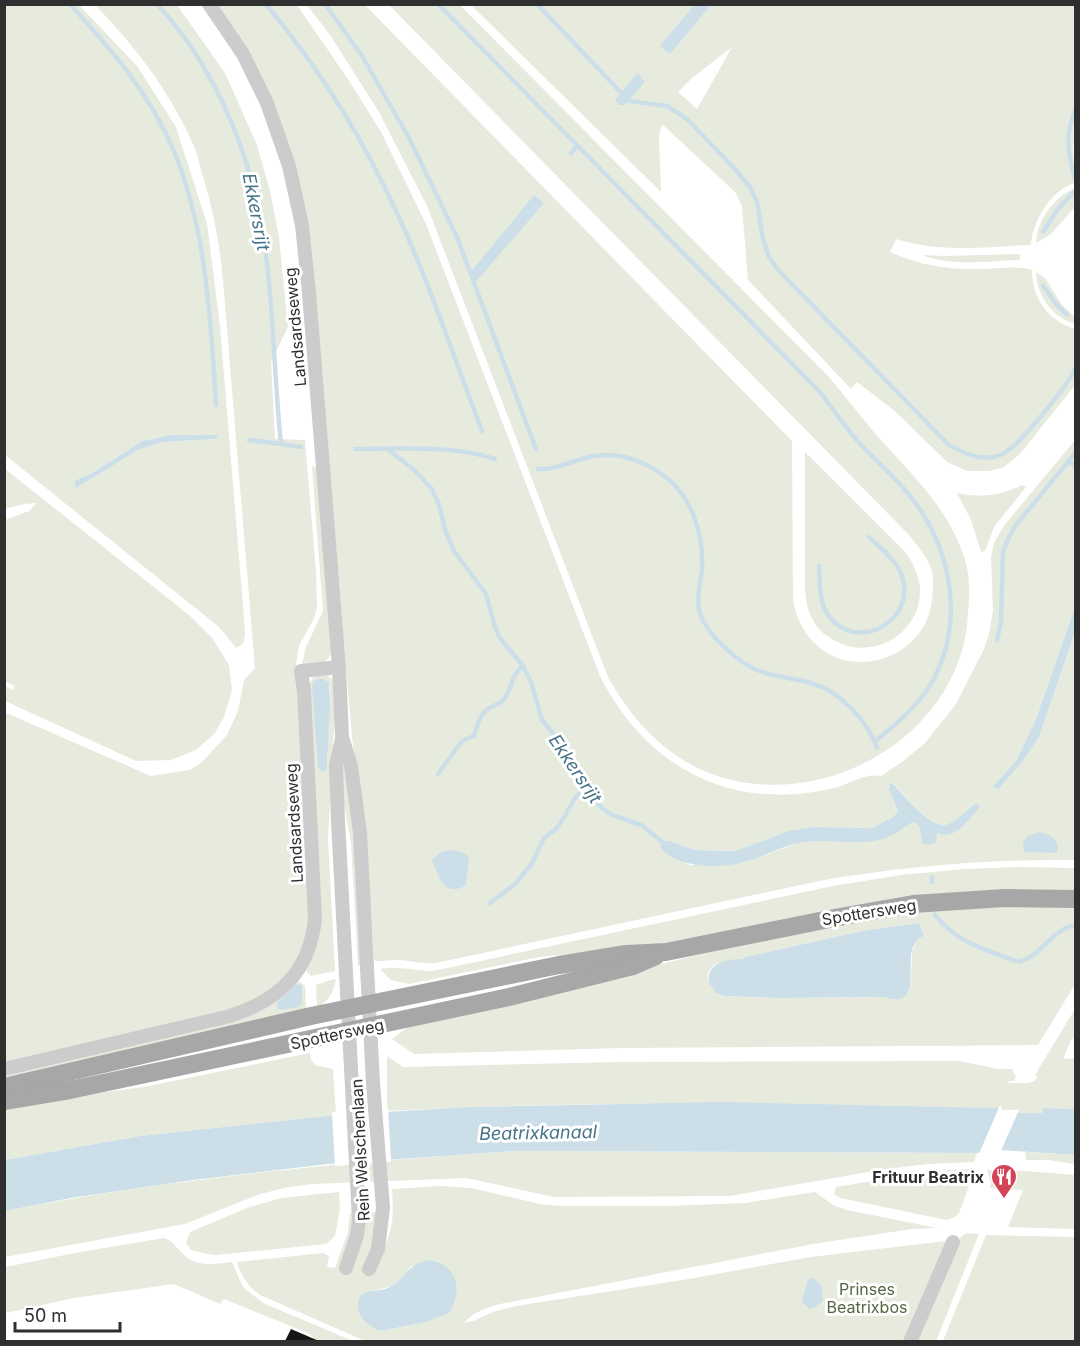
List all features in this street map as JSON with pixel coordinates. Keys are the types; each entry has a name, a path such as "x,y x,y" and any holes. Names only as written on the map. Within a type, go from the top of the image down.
{"main road":[{"name":"Spottersweg","path":"4,1086 370,1004 559,965 626,954 666,952 913,904 1004,898 1076,899"},
{"name":"Spottersweg","path":"4,1101 70,1090 568,983 633,966 666,952"}],"street":[{"name":"Landsardseweg","path":"209,4 243,54 267,103 297,196 309,293 339,667 342,737 336,765 348,1009"},
{"name":"Landsardseweg","path":"4,1068 230,1016 250,1009 276,994 290,980 308,951 315,909 304,691 301,671 339,667"},
{"name":"Landsardseweg","path":"342,737 351,766 360,833 370,1004"},
{"name":"Rein Welschenlaan","path":"369,1269 378,1249 383,1208 372,1068 370,1004"},
{"name":"Rein Welschenlaan","path":"346,1268 357,1235 359,1220 348,1009"},
{"path":"910,1341 953,1242"}],"green space":[{"path":"4,5 79,5 137,66 176,127 207,224 220,326 244,618 243,644 236,648 219,627 5,455","holes":["171,435 216,435 217,439 163,442 138,450 76,487 74,481 94,472 142,441"]},
{"path":"95,5 177,5 225,73 257,145 270,191 279,237 288,327 271,362 275,439 305,440 316,572 317,608 299,646 296,664 309,927 286,976 269,990 242,1006 5,1062 4,712 151,776 189,770 200,764 227,735 238,711 244,680 255,668 222,267 210,200 195,150 173,104 137,52"},
{"path":"217,5 297,5 350,82 381,132 426,224 600,676 617,705 636,730 659,752 684,769 711,782 740,791 772,794 822,791 864,777 881,776 925,743 956,704 984,649 993,611 991,557 994,543 1003,527 1075,440 1075,607 1036,719 1016,761 993,786 998,790 1023,761 1039,737 1075,632 1075,860 980,862 855,875 436,963 374,960 365,833 352,737 311,245 294,161 276,110","holes":["892,783 924,815 939,824 954,822 975,803 979,807 922,843 920,827 916,823 911,823 883,838 798,843 745,862 690,865 666,854 670,841 695,850 735,851 776,836 814,827 872,828 893,817 898,811 888,788"]},
{"path":"307,5 365,5 792,441 793,601 802,627 810,638 820,648 837,658 855,662 873,661 890,656 906,647 918,634 928,618 932,600 932,572 924,554 908,534 389,5 460,5 827,375 924,488 947,519 966,563 969,590 967,626 955,671 931,710 899,742 859,765 816,780 771,785 726,778 683,760 660,743 631,713 608,677 427,206 379,112 330,35"},
{"path":"471,5 695,5 661,45 670,53 711,5 1075,5 1076,144 1073,146 1075,183 1059,192 1045,207 1035,226 1031,245 946,248 896,239 890,252 923,263 945,267 969,269 1013,267 1032,270 1035,290 1043,307 1057,320 1075,329 1075,385 1020,454 1004,467 990,471 967,471 947,462 896,412 857,382 851,389 748,280 742,206 735,192 662,124 659,137 661,192","holes":["732,47 697,109 678,92"]},
{"path":"1075,188 1074,208 1051,234 1036,243 1037,234 1048,210 1060,197"},
{"path":"1020,254 1020,260 970,262 945,261 922,255 945,256"},
{"path":"1036,272 1045,278 1062,305 1074,316 1075,324 1059,316 1047,304 1039,289"},
{"path":"805,452 907,554 918,579 920,588 918,605 912,619 903,631 877,646 862,648 847,646 824,633 811,616 805,589"},
{"path":"312,466 317,468 332,653 325,662 302,664 306,647 323,611"},
{"path":"4,468 189,615 213,639 229,665 232,690 224,717 215,733 196,750 171,760 136,761 5,701 5,686 13,690 15,686 5,681 5,520 29,511 37,503 5,509"},
{"path":"1022,485 1026,487 994,527 985,551 981,552 971,520 957,493 990,495 1006,492"},
{"path":"327,675 333,680 335,711 328,838 335,971 311,976 306,968 318,938 309,684 314,676","holes":["330,685 327,768 312,687"]},
{"path":"346,762 356,836 363,965 358,966 351,843 341,787 341,763"},
{"path":"1019,867 1075,868 1075,890 988,890 906,896 660,945 539,957 409,984 391,980 380,969 433,971 833,886 901,875"},
{"path":"989,905 1075,906 1075,984 1038,1045 621,1048 414,1054 392,1039 410,1025 731,947 894,914","holes":["919,923 924,936 919,937 912,951 911,982 897,999 724,996 714,990 708,976 712,967 721,962 742,960 745,957 862,931"]},
{"path":"336,980 330,996 317,1008 316,985"},
{"path":"299,981 305,986 306,1010 5,1083 4,1074 247,1017 274,1003"},
{"path":"1075,1009 1075,1042 1072,1038 1063,1059 1075,1058 1075,1109 1044,1108 1043,1113 999,1113 998,1108 692,1104 540,1105 387,1111 387,1056 403,1067 620,1062 959,1061 998,1069 1012,1069 1016,1077 1014,1081 1008,1083 1029,1083 1036,1080 1035,1075"},
{"path":"310,1053 315,1065 333,1069 336,1115 140,1136 5,1160 4,1105 144,1087"},
{"path":"514,1151 977,1153 974,1162 886,1169 730,1196 554,1197 466,1178 313,1184 260,1194 185,1224 5,1257 5,1211 195,1180 386,1160"},
{"path":"1025,1152 1075,1155 1075,1164 1026,1160"},
{"path":"972,1169 971,1181 959,1213 947,1220 840,1198 834,1194 836,1187 933,1171"},
{"path":"987,1170 1075,1175 1075,1229 1008,1227 1023,1190 990,1188"},
{"name":"Prinses Beatrixbos","path":"441,1186 471,1188 540,1204 560,1206 745,1203 815,1192 833,1205 847,1210 937,1228 912,1229 813,1244 500,1304 476,1313 464,1323 516,1306 811,1257 946,1241 903,1342 354,1341 363,1340 260,1295 243,1276 237,1262 323,1253 329,1256 327,1267 335,1268 348,1232 350,1213 377,1212 372,1272 392,1224 392,1189","holes":["435,1261 442,1264 454,1278 456,1290 454,1304 426,1322 381,1331 369,1325 362,1294 392,1286 411,1266"]},
{"path":"339,1192 340,1209 335,1236 326,1244 216,1255 191,1250 186,1243 190,1232 247,1208 281,1198"},
{"path":"966,1233 979,1234 936,1341 917,1342 959,1239"},
{"path":"986,1235 1075,1237 1075,1341 943,1341"},
{"path":"164,1238 172,1242 187,1258 193,1261 206,1264 232,1262 243,1287 263,1303 353,1341 316,1341 310,1334 224,1299 220,1304 174,1284 74,1298 5,1313 5,1267"}],"water":[{"path":"695,4 711,5 670,54 660,46"},
{"path":"638,73 645,82 625,105 619,105 615,99"},
{"path":"534,195 544,203 474,284 470,273"},
{"path":"171,435 217,435 218,437 217,439 163,442 138,450 76,488 74,481 94,472 142,441"},
{"path":"1075,607 1075,632 1039,737 1023,761 998,790 993,786 1016,761 1036,719"},
{"path":"320,678 329,682 330,705 327,766 322,772 318,767 312,687 313,682"},
{"path":"892,783 924,815 939,824 945,825 954,821 976,803 980,807 961,828 950,834 937,833 936,842 929,845 922,843 920,828 916,823 911,823 883,839 862,842 810,841 787,846 738,864 702,866 690,864 669,856 661,849 661,842 670,841 695,850 735,851 789,831 814,827 872,828 893,817 898,811 888,788"},
{"path":"1039,832 1056,841 1057,853 1024,852 1023,841 1028,836"},
{"path":"450,850 462,852 469,857 466,885 459,889 443,884 432,860 440,852"},
{"path":"919,923 924,936 919,938 913,948 908,992 896,999 724,996 716,993 709,983 711,970 724,961 743,959 862,931"},
{"path":"297,984 302,985 302,1004 298,1007 280,1010 276,1006 277,1003"},
{"name":"Beatrixkanaal","path":"720,1102 998,1108 999,1113 1043,1113 1043,1108 1075,1109 1075,1155 999,1150 977,1153 514,1151 328,1164 193,1180 71,1198 5,1211 5,1160 140,1136 336,1115 467,1107"},
{"path":"428,1260 446,1266 455,1279 456,1295 449,1313 426,1322 381,1331 370,1326 361,1317 358,1306 362,1294 390,1287 400,1280 410,1268"},
{"path":"813,1278 821,1285 823,1301 809,1309 802,1302 808,1279"}],"pier":[{"path":"1000,1105 1002,1110 1019,1110 1000,1153 978,1156"},
{"path":"388,1108 391,1162 335,1166 332,1112"}],"building":[{"path":"291,1329 319,1341 285,1341"}],"waterway":[{"path":"70,4 128,72 153,109 173,149 184,179 193,210 205,275 216,405"},
{"name":"Ekkersrijt","path":"157,4 176,26 209,76 223,103 245,159 265,244 281,444 301,447"},
{"path":"266,4 329,89 381,180 423,272 482,431"},
{"path":"325,4 362,56 409,138 457,237 536,449"},
{"path":"438,4 819,391 855,438 914,501 927,521 938,543 950,590 951,613 948,637 942,660 921,699 875,741"},
{"path":"537,4 629,101 667,106 687,119 734,168 750,187 757,202 763,239 769,257 779,271 949,445 982,458 1004,453 1014,446 1044,412 1076,367"},
{"path":"1075,178 1068,143 1076,108"},
{"path":"571,153 577,146"},
{"path":"1043,232 1057,210 1073,193"},
{"path":"1043,286 1067,315"},
{"name":"Ekkersrijt","path":"249,440 281,444"},
{"name":"Ekkersrijt","path":"355,449 444,450 495,459"},
{"name":"Ekkersrijt","path":"389,450 414,470 431,488 439,504 445,530 454,551 486,594 500,638 523,666 531,682 542,720 564,747 579,781 602,808 612,815 641,825 665,844"},
{"path":"997,640 1001,622 1003,552 1008,539 1016,525 1076,452"},
{"name":"Ekkersrijt","path":"538,469 555,467 592,456 613,455 632,459 651,467 671,481 687,503 698,528 702,555 698,604 706,626 731,653 752,668 811,683 842,700 867,727 877,748"},
{"path":"1068,461 1076,467"},
{"path":"819,566 822,604 835,623 849,631 863,632 878,629 891,621 900,609 904,593 900,570 869,537"},
{"path":"438,774 462,741 474,736 478,722 484,713 505,698 516,674 523,666"},
{"path":"490,903 515,884 531,865 544,838 556,829 574,799 584,788"},
{"name":"Ekkersrijt","path":"932,877 932,882"},
{"name":"Ekkersrijt","path":"935,915 962,939 1019,962 1034,954 1067,927 1076,925"}],"place":[{"name":"Frituur Beatrix","path":"1004,1200"}]}
